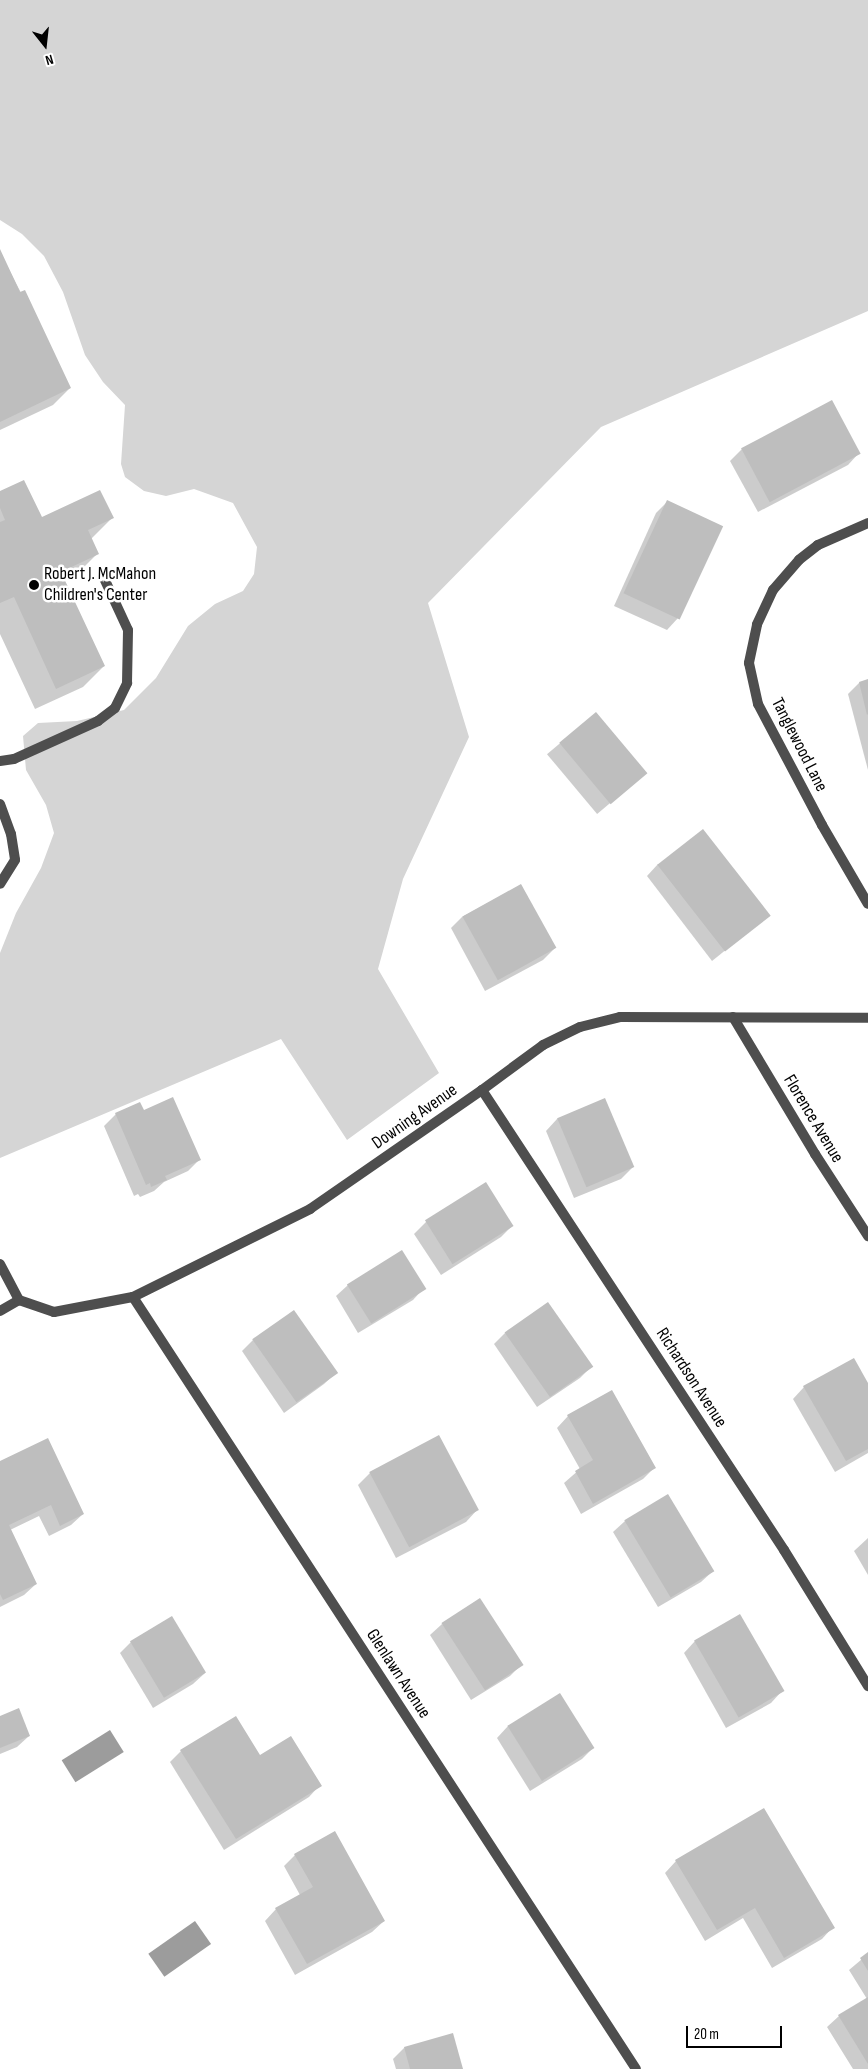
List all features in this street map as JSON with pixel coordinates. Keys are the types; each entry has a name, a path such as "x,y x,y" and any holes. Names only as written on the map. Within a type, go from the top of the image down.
{"street":[{"name":"Tanglewood Lane","path":"868,523 818,545 799,560 773,590 756,625 750,663 758,704 822,825 868,904"},
{"path":"0,760 14,759 89,725 115,708 127,684 128,630 103,576"},
{"path":"0,804 11,834 14,860 0,884"},
{"name":"Downing Avenue","path":"18,1300 54,1312 132,1297 310,1209 482,1090 543,1045 580,1027 620,1017 868,1018"},
{"name":"Florence Avenue","path":"733,1017 815,1154 868,1236"},
{"name":"Richardson Avenue","path":"482,1090 784,1550 868,1686"},
{"path":"0,1264 18,1300 0,1311"},
{"name":"Glenlawn Avenue","path":"132,1297 636,2069"}],"shaded area":[{"path":"0,0 868,0 868,311 601,427 428,603 469,737 403,879 378,969 439,1073 347,1140 281,1039 0,1158 0,953 16,913 41,868 54,833 46,805 26,770 23,736 38,723 77,721 124,710 156,678 188,626 215,604 243,591 254,574 257,547 233,503 194,489 166,496 144,491 125,477 121,464 125,405 103,382 85,355 63,292 44,256 22,234 0,220"},
{"path":"110,1730 124,1752 75,1782 62,1760"},
{"path":"195,1921 211,1944 164,1977 148,1954"}],"building":[{"path":"0,249 20,292 25,290 71,388 0,422"},
{"path":"832,400 861,454 770,502 741,448"},
{"name":"Robert J. McMahon Children's Center","path":"24,480 42,517 100,490 114,518 88,530 99,554 61,572 105,666 56,689 14,597 0,603 0,522 5,520 0,508 0,491"},
{"path":"667,500 723,526 680,620 623,593"},
{"path":"868,679 868,714 867,715 859,682"},
{"path":"596,712 647,773 611,804 559,743"},
{"path":"703,829 771,916 725,951 657,865"},
{"path":"521,884 556,948 498,980 462,916"},
{"path":"173,1097 201,1160 165,1176 167,1180 151,1187 150,1183 146,1185 115,1113 140,1102 144,1110"},
{"path":"605,1098 634,1167 586,1187 557,1118"},
{"path":"486,1182 514,1226 452,1264 425,1220"},
{"path":"402,1250 426,1289 371,1323 347,1284"},
{"path":"548,1302 593,1367 550,1397 505,1332"},
{"path":"294,1310 338,1373 296,1402 252,1339"},
{"path":"854,1358 868,1383 868,1449 846,1461 803,1386"},
{"path":"612,1390 656,1468 593,1504 575,1471 593,1460 567,1415"},
{"path":"439,1435 479,1510 409,1547 369,1472"},
{"path":"48,1438 84,1514 60,1526 51,1505 9,1525 37,1584 3,1600 0,1594 0,1461"},
{"path":"668,1494 714,1571 671,1597 624,1520"},
{"path":"480,1598 524,1665 485,1690 441,1623"},
{"path":"740,1614 785,1691 739,1718 694,1640"},
{"path":"172,1616 206,1673 164,1698 130,1641"},
{"path":"560,1693 594,1748 542,1781 507,1726"},
{"path":"19,1708 30,1736 0,1748 0,1716"},
{"path":"236,1716 260,1755 291,1736 322,1786 236,1839 180,1750"},
{"path":"764,1808 835,1928 784,1958 755,1908 717,1930 675,1860"},
{"path":"335,1831 385,1921 307,1964 275,1908 313,1887 294,1854"},
{"path":"868,1952 868,1971 860,1958"},
{"path":"868,1997 868,2064 838,2015"},
{"path":"453,2033 463,2069 410,2069 404,2047"}],"place":[{"name":"Robert J. McMahon Children's Center","path":"34,585"}]}
